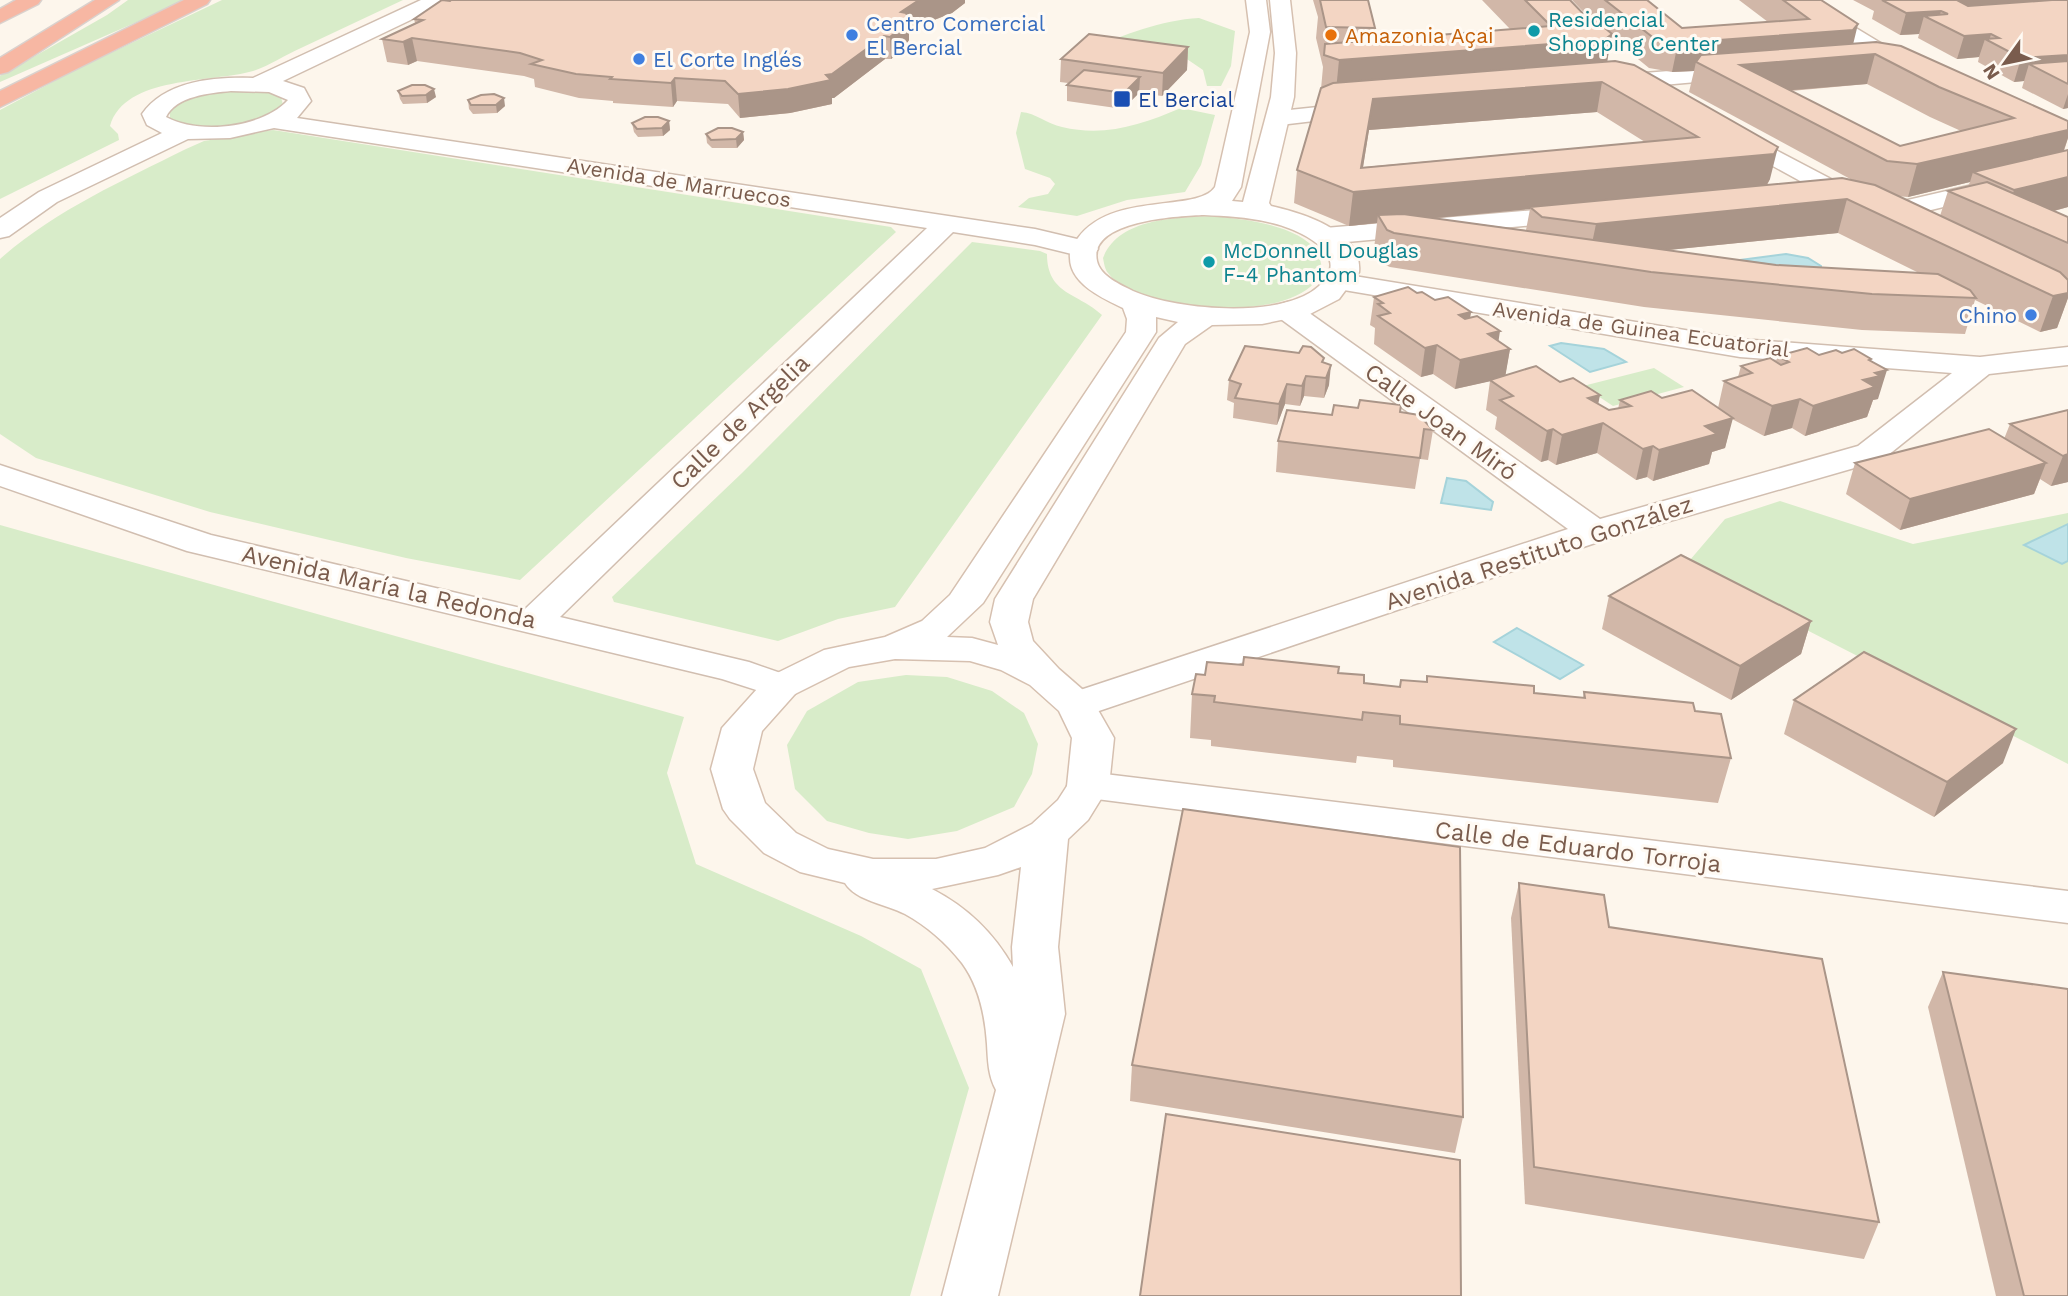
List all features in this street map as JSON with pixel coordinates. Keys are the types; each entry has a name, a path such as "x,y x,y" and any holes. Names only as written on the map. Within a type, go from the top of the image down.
{"highway":[{"path":"0,17 31,0"},
{"path":"0,66 109,0"},
{"path":"0,88 199,0"},
{"path":"0,100 199,0"},
{"path":"0,38 53,7"}],"street":[{"path":"437,0 287,72 257,83 231,84 173,98 156,111 155,120 161,125 185,131 226,131 284,107 462,0"},
{"path":"1203,207 1220,199 1228,187 1260,32 1256,0"},
{"path":"1262,212 1256,203 1257,191 1280,118 1287,80 1287,40 1280,0"},
{"path":"1805,0 1829,20 1892,61 1925,78"},
{"path":"1607,57 1636,80 1671,100"},
{"path":"1851,64 1892,61"},
{"path":"1581,86 1771,70"},
{"path":"257,83 284,107"},
{"name":"Avenida de Marruecos","path":"284,107 1035,237 1084,249"},
{"name":"Avenida de Marruecos","path":"284,107 1046,225 1104,228"},
{"path":"1280,118 1390,107"},
{"path":"1706,120 1835,192 1918,232"},
{"path":"0,230 48,197 185,131"},
{"path":"1881,214 2068,170"},
{"path":"1793,195 1835,192"},
{"path":"1203,207 1262,212 1297,222 1325,236 1341,250 1347,266 1342,282 1322,298 1288,311 1248,317 1205,317 1168,313 1136,304 1110,292 1092,279 1083,264 1084,249 1091,238 1104,228 1150,212 1203,207"},
{"path":"1325,236 1600,212"},
{"name":"Calle de Argelia","path":"534,621 947,223"},
{"name":"Avenida de Guinea Ecuatorial","path":"1342,282 1740,348 1980,366 2068,356"},
{"path":"895,647 935,629 964,603 1141,332 1142,319 1136,304"},
{"name":"Calle Joan Miró","path":"1288,311 1595,532"},
{"path":"816,861 873,874 936,874 998,860 1047,834 1073,810 1088,786 1093,738 1076,705 1044,677 1014,641 1007,614 1014,598 1174,338 1205,317"},
{"name":"Avenida Restituto González","path":"1076,705 1595,532 1870,453 1980,366"},
{"name":"Avenida María la Redonda","path":"0,475 201,543 735,670 781,686"},
{"path":"1018,1104 1009,1018 1004,999 997,981 976,947 961,932 922,904 816,861 780,843 745,809 732,769 742,728 781,686 838,658 895,647 972,650 1015,662 1044,677"},
{"name":"Calle de Eduardo Torroja","path":"1088,786 2068,907"},
{"path":"970,1296 1041,1014 1035,947 1047,834"}],"green space":[{"path":"128,0 187,0 0,82 0,76 107,15"},
{"path":"222,0 403,0 259,69 151,89 119,109 110,126 118,134 119,140 0,199 0,110 79,68"},
{"path":"1199,18 1235,31 1231,66 1221,86 1207,86 1203,70 1181,55 1090,49 1157,25"},
{"path":"223,90 265,91 281,97 283,105 259,118 228,127 195,127 170,118 170,111 185,100"},
{"path":"1181,108 1215,115 1201,165 1185,192 1127,200 1077,216 1018,207 1029,198 1048,194 1055,184 1050,178 1025,169 1016,133 1021,112 1062,127 1093,131 1123,128"},
{"path":"273,130 891,227 896,232 520,580 406,558 210,512 36,458 0,434 0,259 66,212 186,149 204,141"},
{"path":"1211,216 1269,225 1298,235 1318,253 1322,269 1314,283 1297,295 1272,304 1242,308 1210,308 1148,297 1124,287 1106,270 1103,258 1111,245 1134,228 1165,220"},
{"path":"972,242 1047,254 1048,267 1058,286 1102,315 895,607 838,619 778,641 614,602 612,597 742,473"},
{"path":"1654,368 1684,387 1613,406 1583,386"},
{"path":"1780,501 1913,544 2068,513 2068,764 1684,567 1725,519"},
{"path":"0,525 684,717 667,773 696,864 861,936 921,969 969,1088 910,1296 0,1296"},
{"path":"906,675 947,677 992,691 1024,713 1038,744 1032,774 1014,807 957,831 908,839 869,833 827,821 795,789 787,745 807,711 858,682"}],"water":[{"path":"1786,254 1808,258 1821,266 1821,272 1740,260"},
{"path":"1561,343 1604,349 1626,362 1590,372 1550,346"},
{"path":"1447,478 1466,481 1493,502 1491,510 1441,503"},
{"path":"2068,524 2068,561 2062,564 2024,545"},
{"path":"1517,628 1583,665 1560,679 1494,642"}],"building":[{"name":"El Corte Inglés","path":"442,0 919,0 901,12 906,13 908,18 902,27 890,37 884,36 832,74 826,75 831,80 788,89 738,94 725,81 675,78 671,83 610,79 612,77 576,74 531,64 542,60 520,53 412,38 403,42 382,39 423,20 414,19"},
{"path":"1320,0 1368,0 1375,28 1326,27"},
{"path":"1525,0 1570,0 1593,24 1599,23 1612,34 1604,40 1339,60 1324,55 1325,44 1551,26"},
{"path":"1605,0 1647,0 1682,28 1809,19 1783,0 1821,0 1858,24 1853,30 1678,43 1655,39"},
{"path":"1882,0 1957,0 1968,6 2068,0 2068,55 2021,58 1985,39 1999,38 1991,34 1964,36 1924,16 1948,14 1941,11 1906,13"},
{"path":"1089,34 1188,47 1163,73 1061,59"},
{"path":"1876,42 1901,46 2068,121 2068,130 1917,164 1887,161 1696,62 1701,55","holes":["1875,54 1939,87 2014,118 1900,146 1740,65"]},
{"path":"1615,61 1634,65 1778,147 1774,154 1353,192 1297,170 1321,88 1333,83","holes":["1602,82 1698,137 1361,168 1373,99"]},
{"path":"2068,61 2068,84 2029,64"},
{"path":"1084,70 1140,77 1124,93 1067,85"},
{"path":"412,85 425,85 434,89 426,95 402,96 398,91"},
{"path":"494,94 504,98 496,105 471,105 468,100 481,95"},
{"path":"645,117 658,117 669,121 662,128 637,129 632,123"},
{"path":"718,128 732,128 743,132 736,139 711,140 706,134"},
{"path":"2068,150 2068,177 2014,190 1973,172"},
{"path":"1842,178 1875,185 2060,272 2068,280 2068,293 2053,296 1847,199 1596,224 1542,217 1530,207"},
{"path":"1987,182 2068,217 2068,243 1948,191"},
{"path":"1403,214 1776,265 1938,274 1970,290 1976,298 1872,294 1651,272 1394,233 1387,230 1378,215"},
{"path":"1408,287 1435,300 1448,297 1471,312 1459,315 1465,319 1477,316 1500,331 1488,334 1510,349 1460,360 1437,345 1425,348 1378,316 1390,313 1378,304 1383,303 1374,297"},
{"path":"1245,346 1299,353 1303,346 1311,347 1324,358 1322,362 1331,365 1326,378 1306,376 1302,386 1287,384 1279,404 1235,398 1241,384 1229,380"},
{"path":"1807,348 1819,355 1854,349 1887,370 1875,373 1880,376 1863,380 1875,387 1813,406 1800,399 1772,406 1724,381 1752,373 1741,366 1770,358 1781,365 1789,362 1778,356"},
{"path":"1536,366 1560,382 1573,378 1600,395 1588,398 1609,410 1631,406 1620,400 1651,391 1662,398 1692,390 1733,418 1705,426 1717,434 1659,450 1653,446 1643,449 1603,423 1562,435 1553,429 1547,431 1500,400 1513,396 1490,380"},
{"path":"1360,400 1401,405 1400,412 1419,415 1433,430 1424,429 1420,458 1278,441 1287,410 1332,415 1334,405 1358,408"},
{"path":"2068,410 2068,454 2063,456 2010,424"},
{"path":"1989,429 2046,463 1910,499 1855,463"},
{"path":"1681,555 1811,621 1740,666 1609,596"},
{"path":"1864,652 2016,729 1947,782 1794,700"},
{"path":"1244,657 1339,667 1338,673 1364,675 1364,683 1400,687 1401,680 1427,682 1427,676 1534,686 1534,693 1585,698 1584,692 1693,703 1695,711 1721,714 1731,758 1400,724 1400,716 1363,712 1362,720 1214,702 1215,696 1192,694 1196,674 1205,675 1207,662 1243,665"},
{"path":"1183,809 1460,847 1463,1117 1132,1065"},
{"path":"1519,883 1604,895 1609,927 1822,959 1879,1222 1534,1167"},
{"path":"1943,972 2068,989 2068,1296 2024,1296"},
{"path":"1166,1114 1460,1160 1461,1296 1140,1296"}],"place":[{"name":"Residencial Shopping Center","path":"1534,31"},
{"name":"Centro Comercial El Bercial","path":"852,35"},
{"name":"Amazonia Açai","path":"1331,35"},
{"name":"El Corte Inglés","path":"639,59"},
{"name":"El Bercial","path":"1122,99"},
{"name":"McDonnell Douglas F-4 Phantom","path":"1209,262"},
{"name":"Chino","path":"2031,315"}]}
